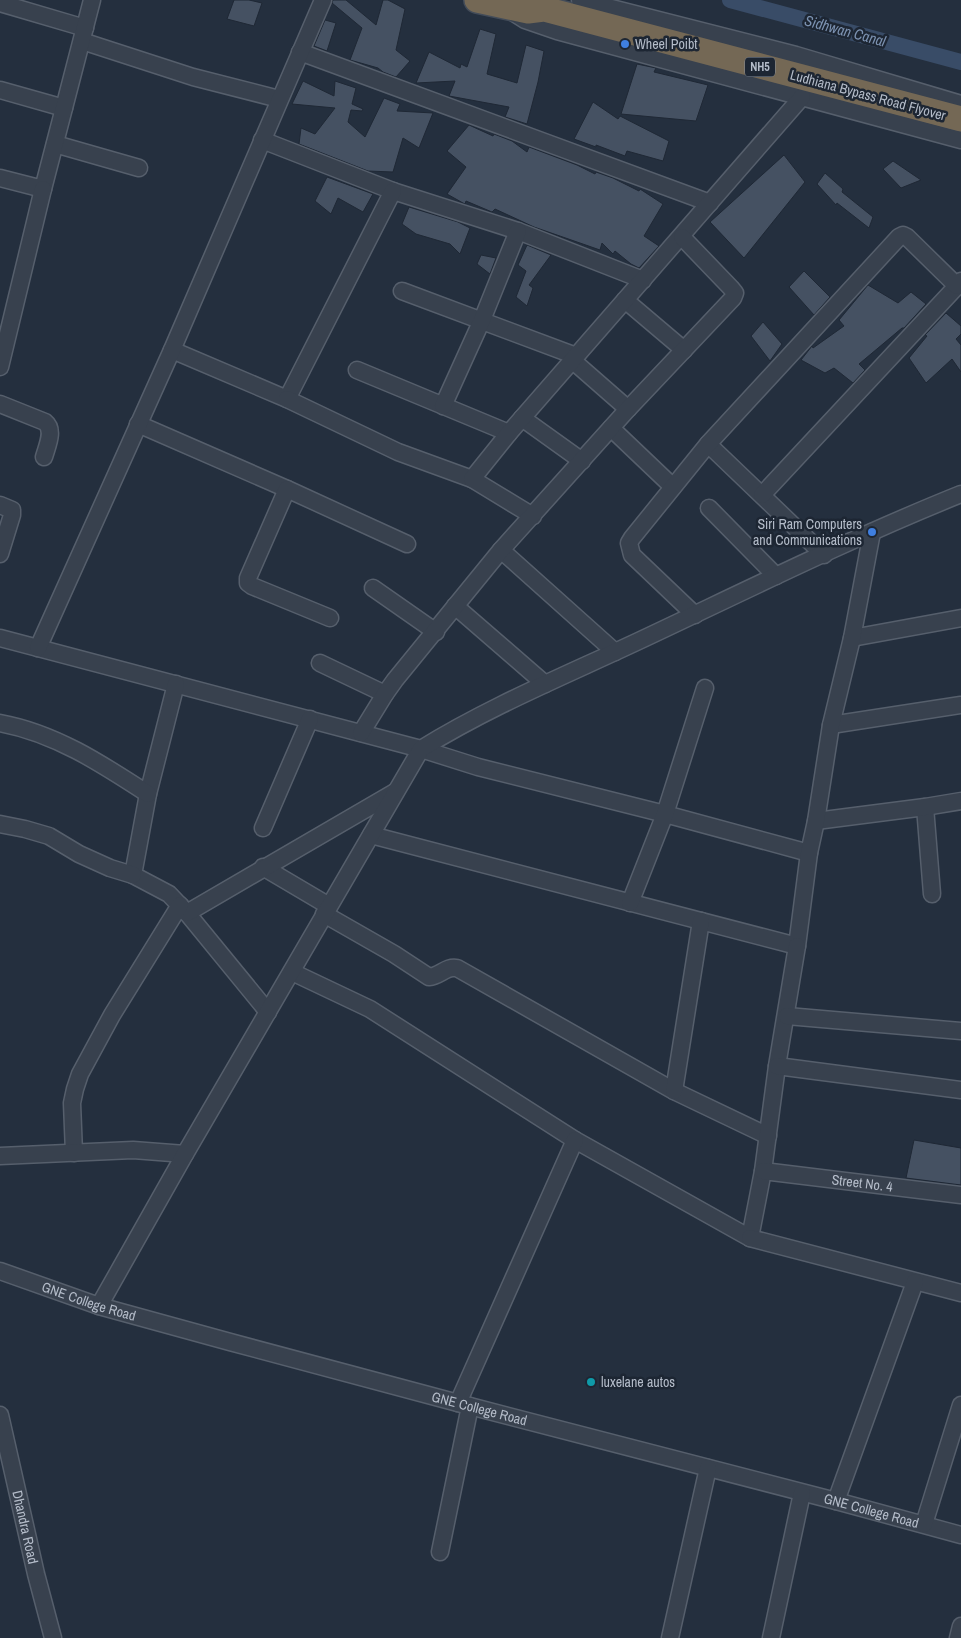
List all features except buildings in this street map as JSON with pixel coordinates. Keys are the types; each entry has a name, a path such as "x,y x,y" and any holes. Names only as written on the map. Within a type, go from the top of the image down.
{"highway":[{"name":"NH5","path":"477,0 505,7"},
{"name":"Ludhiana Bypass Road Flyover","path":"505,7 528,12 546,7 961,119"}],"street":[{"path":"0,367 43,189 92,0"},
{"path":"38,648 172,350 323,0"},
{"path":"580,0 796,55 961,104"},
{"path":"0,3 193,76 279,99"},
{"path":"505,7 525,20 557,32 961,140"},
{"path":"300,52 710,203"},
{"path":"0,90 64,108"},
{"path":"472,479 509,433 682,237 802,97"},
{"path":"262,140 393,191 518,231 643,280"},
{"path":"55,144 139,168"},
{"path":"0,178 43,189"},
{"path":"287,400 393,191"},
{"path":"443,406 482,320 518,231"},
{"path":"695,615 632,555 629,543 708,444 900,237 903,235 908,237 959,283 762,495"},
{"path":"361,733 385,694 501,550 628,409 733,298 735,293 732,288 682,237"},
{"path":"402,291 482,320 574,358 628,409"},
{"path":"625,300 684,350"},
{"path":"172,350 287,400 398,452 472,479 533,516"},
{"path":"356,370 509,433"},
{"path":"0,404 45,422 48,425 51,431 44,456"},
{"path":"522,418 582,461"},
{"path":"138,424 407,544"},
{"path":"612,428 673,487"},
{"path":"708,444 824,555"},
{"path":"287,489 248,578 248,582 252,586 330,618"},
{"path":"99,1306 326,910 421,749 450,731 545,684 872,532 961,494"},
{"path":"0,505 12,510 12,515 0,554"},
{"path":"709,508 776,576"},
{"path":"750,1238 763,1171 777,1066 787,1016 809,853 831,725 852,638 872,532"},
{"path":"501,550 615,652"},
{"path":"374,588 436,632"},
{"path":"455,606 545,684"},
{"path":"852,638 961,618"},
{"path":"0,638 310,719 421,749 478,767 665,814 809,853"},
{"path":"320,663 385,694"},
{"path":"133,875 148,794 176,684"},
{"path":"630,903 665,814 706,688"},
{"path":"831,725 961,705"},
{"path":"263,828 310,719"},
{"path":"0,723 12,725 54,740 90,757 148,794"},
{"path":"74,1153 72,1103 74,1089 80,1074 112,1015 184,909 263,867 395,792"},
{"path":"816,821 961,801"},
{"path":"925,807 932,894"},
{"path":"0,824 49,836 79,854 110,868 133,875 169,894 184,909 268,1012"},
{"path":"371,835 797,946"},
{"path":"263,867 429,977 433,977 448,968 457,968 674,1091 768,1136"},
{"path":"674,1091 701,921"},
{"path":"292,972 370,1009 575,1140 750,1238 961,1293"},
{"path":"787,1016 961,1031"},
{"path":"777,1066 961,1090"},
{"path":"440,1552 464,1405 575,1140"},
{"path":"0,1156 133,1150 185,1154"},
{"name":"Street No. 4","path":"763,1171 961,1195"},
{"name":"GNE College Road","path":"0,1271 99,1306 464,1405 961,1535"},
{"path":"836,1501 915,1282"},
{"path":"924,1524 961,1405"},
{"name":"Dhandra Road","path":"0,1415 36,1574 53,1638"},
{"path":"670,1638 708,1468"},
{"path":"771,1638 802,1493"},
{"path":"958,1638 961,1626"}],"waterway":[{"name":"Sidhwan Canal","path":"730,0 961,62"}],"place":[{"name":"Wheel Poibt","path":"625,44"},
{"name":"Siri Ram Computers and Communications","path":"872,532"},
{"name":"luxelane autos","path":"591,1382"}]}
